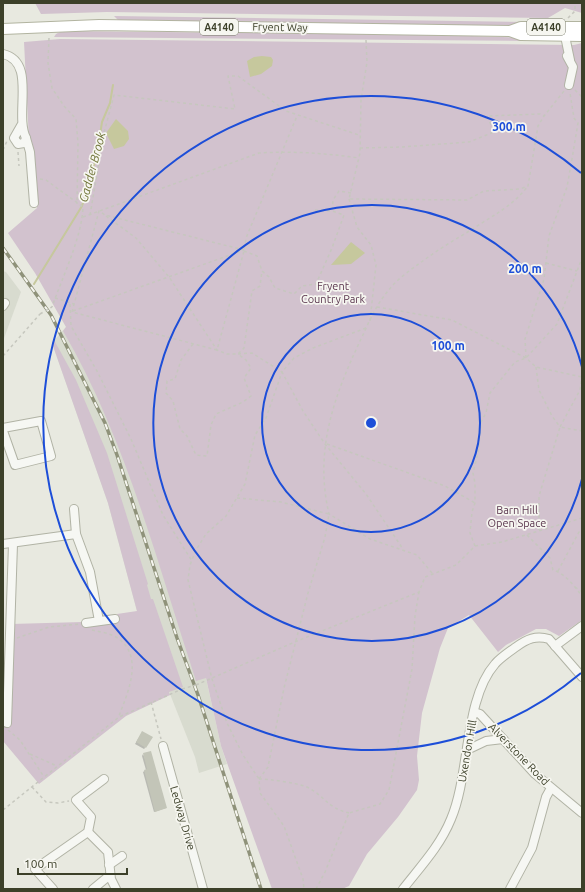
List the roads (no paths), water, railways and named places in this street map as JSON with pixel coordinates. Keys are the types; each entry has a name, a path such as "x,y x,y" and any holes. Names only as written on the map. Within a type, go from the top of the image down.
{"main road":[{"name":"Fryent Way","path":"3,29 99,25 510,31 521,35 566,40 582,36"},
{"name":"Fryent Way","path":"510,31 521,27 582,27"}],"street":[{"path":"546,27 561,32 566,40 565,54 574,67 569,85"},
{"path":"3,54 12,56 20,65 22,77 22,124 30,152 34,203"},
{"path":"22,124 14,138 18,144 24,143 26,138"},
{"path":"3,428 41,421 51,456 15,464 3,431"},
{"path":"74,509 76,534 90,572 98,621"},
{"path":"3,544 13,544 76,534"},
{"path":"7,726 6,682 10,640 13,544"},
{"path":"86,623 115,619"},
{"path":"582,626 552,643 582,677"},
{"name":"Uxendon Hill","path":"403,889 435,849 452,818 459,796 474,712 483,684 495,664 524,641 534,637 542,637 552,643"},
{"name":"Alverstone Road","path":"474,712 480,714 518,758 551,788 582,813"},
{"path":"467,750 486,741 503,739"},
{"name":"Ledway Drive","path":"163,746 203,889"},
{"path":"53,889 35,869 88,832 91,817 76,800 104,780"},
{"path":"510,889 532,848 546,797 551,788"},
{"path":"88,832 108,852 110,875 116,889"},
{"path":"109,866 122,856"},
{"path":"92,889 110,875"}],"waterway":[{"name":"Gadder Brook","path":"34,284 82,206 97,155 102,122 110,103 113,85"}],"railway":[{"path":"3,248 51,315 105,423 117,455 177,638 198,695 261,889"}],"park label":[{"name":"Fryent Country Park","path":"333,292"},
{"name":"Barn Hill Open Space","path":"517,516"}]}
